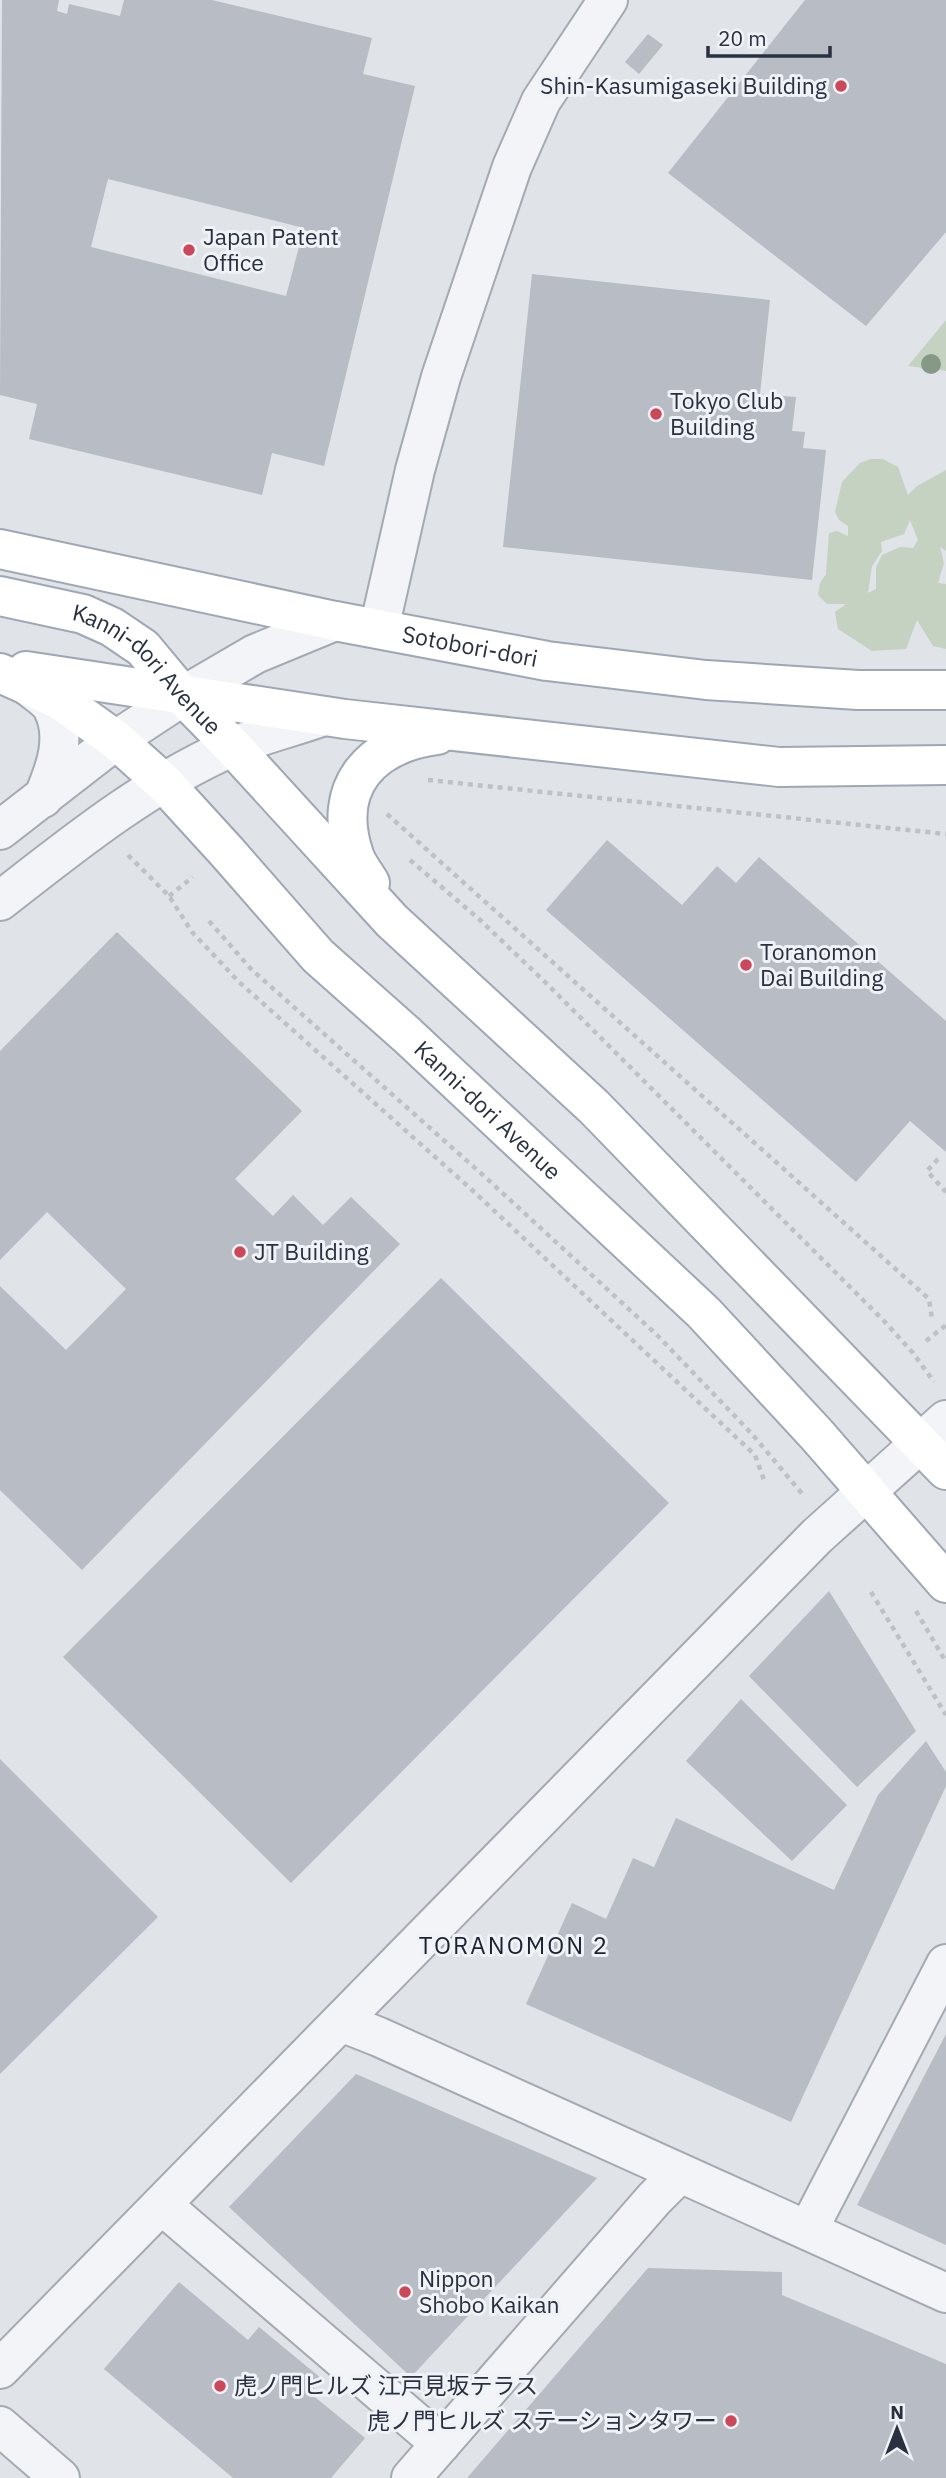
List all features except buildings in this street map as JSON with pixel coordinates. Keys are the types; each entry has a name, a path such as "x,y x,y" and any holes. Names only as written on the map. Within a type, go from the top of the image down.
{"main road":[{"name":"Sotobori-dori","path":"0,549 335,621 547,661 706,680 858,690 946,690"},
{"name":"Kanni-dori Avenue","path":"0,596 82,614 112,626 143,648 183,696 392,921 594,1107 938,1444"},
{"name":"Kanni-dori Avenue","path":"9,675 60,700 116,740 164,783 318,956 407,1035 704,1313 946,1583"},
{"path":"9,675 324,716 779,767 946,765"},
{"path":"392,921 354,856 348,818 351,788 373,759 411,739 460,732"}],"street":[{"path":"380,629 415,470 438,390 512,166 541,101 608,0"},
{"path":"0,830 116,740 183,696 255,654 335,621"},
{"path":"9,675 52,706 59,733 58,765 43,798"},
{"path":"0,901 94,828 164,783 233,747 324,716"},
{"path":"0,2369 831,1524 866,1492 938,1444"},
{"path":"808,2230 946,1964"},
{"path":"341,2022 380,2037 946,2293"},
{"path":"411,2478 654,2199 680,2173"},
{"path":"162,2205 441,2444"},
{"path":"0,2426 60,2478"}],"path":[{"path":"418,779 946,834"},
{"path":"379,806 929,1299 932,1319"},
{"path":"123,850 169,896 192,932 239,982 471,1189 755,1455 764,1480"},
{"path":"410,860 479,919 544,981 885,1322 913,1353 928,1375"},
{"path":"169,896 194,877"},
{"path":"209,921 251,969 657,1335 752,1434 808,1501 831,1524"},
{"path":"938,1159 927,1171 946,1192"},
{"path":"926,1341 946,1325"},
{"path":"871,1592 946,1715"},
{"path":"911,1604 946,1661"}],"green space":[{"path":"946,320 946,371 908,366"},
{"path":"883,459 898,467 908,495 917,486 946,470 946,551 940,547 944,563 938,583 946,584 946,649 933,646 917,620 906,649 872,651 838,629 835,612 846,604 827,604 818,595 820,583 826,574 829,533 837,531 848,536 848,526 839,520 835,512 842,482 860,463","holes":["910,520 918,540 913,548 900,547 882,555 876,568 876,589 868,593 872,566 882,551 881,542 904,534"]}],"place":[{"name":"Shin-Kasumigaseki Building","path":"841,86"},
{"name":"Japan Patent Office","path":"189,250"},
{"name":"Tokyo Club Building","path":"656,414"},
{"name":"Toranomon Dai Building","path":"746,965"},
{"name":"JT Building","path":"240,1252"},
{"name":"Nippon Shobo Kaikan","path":"405,2292"},
{"name":"虎ノ門ヒルズ 江戸見坂テラス","path":"220,2386"},
{"name":"虎ノ門ヒルズ ステーションタワー","path":"731,2421"}],"district":[{"name":"TORANOMON 2","path":"514,1946"}]}
